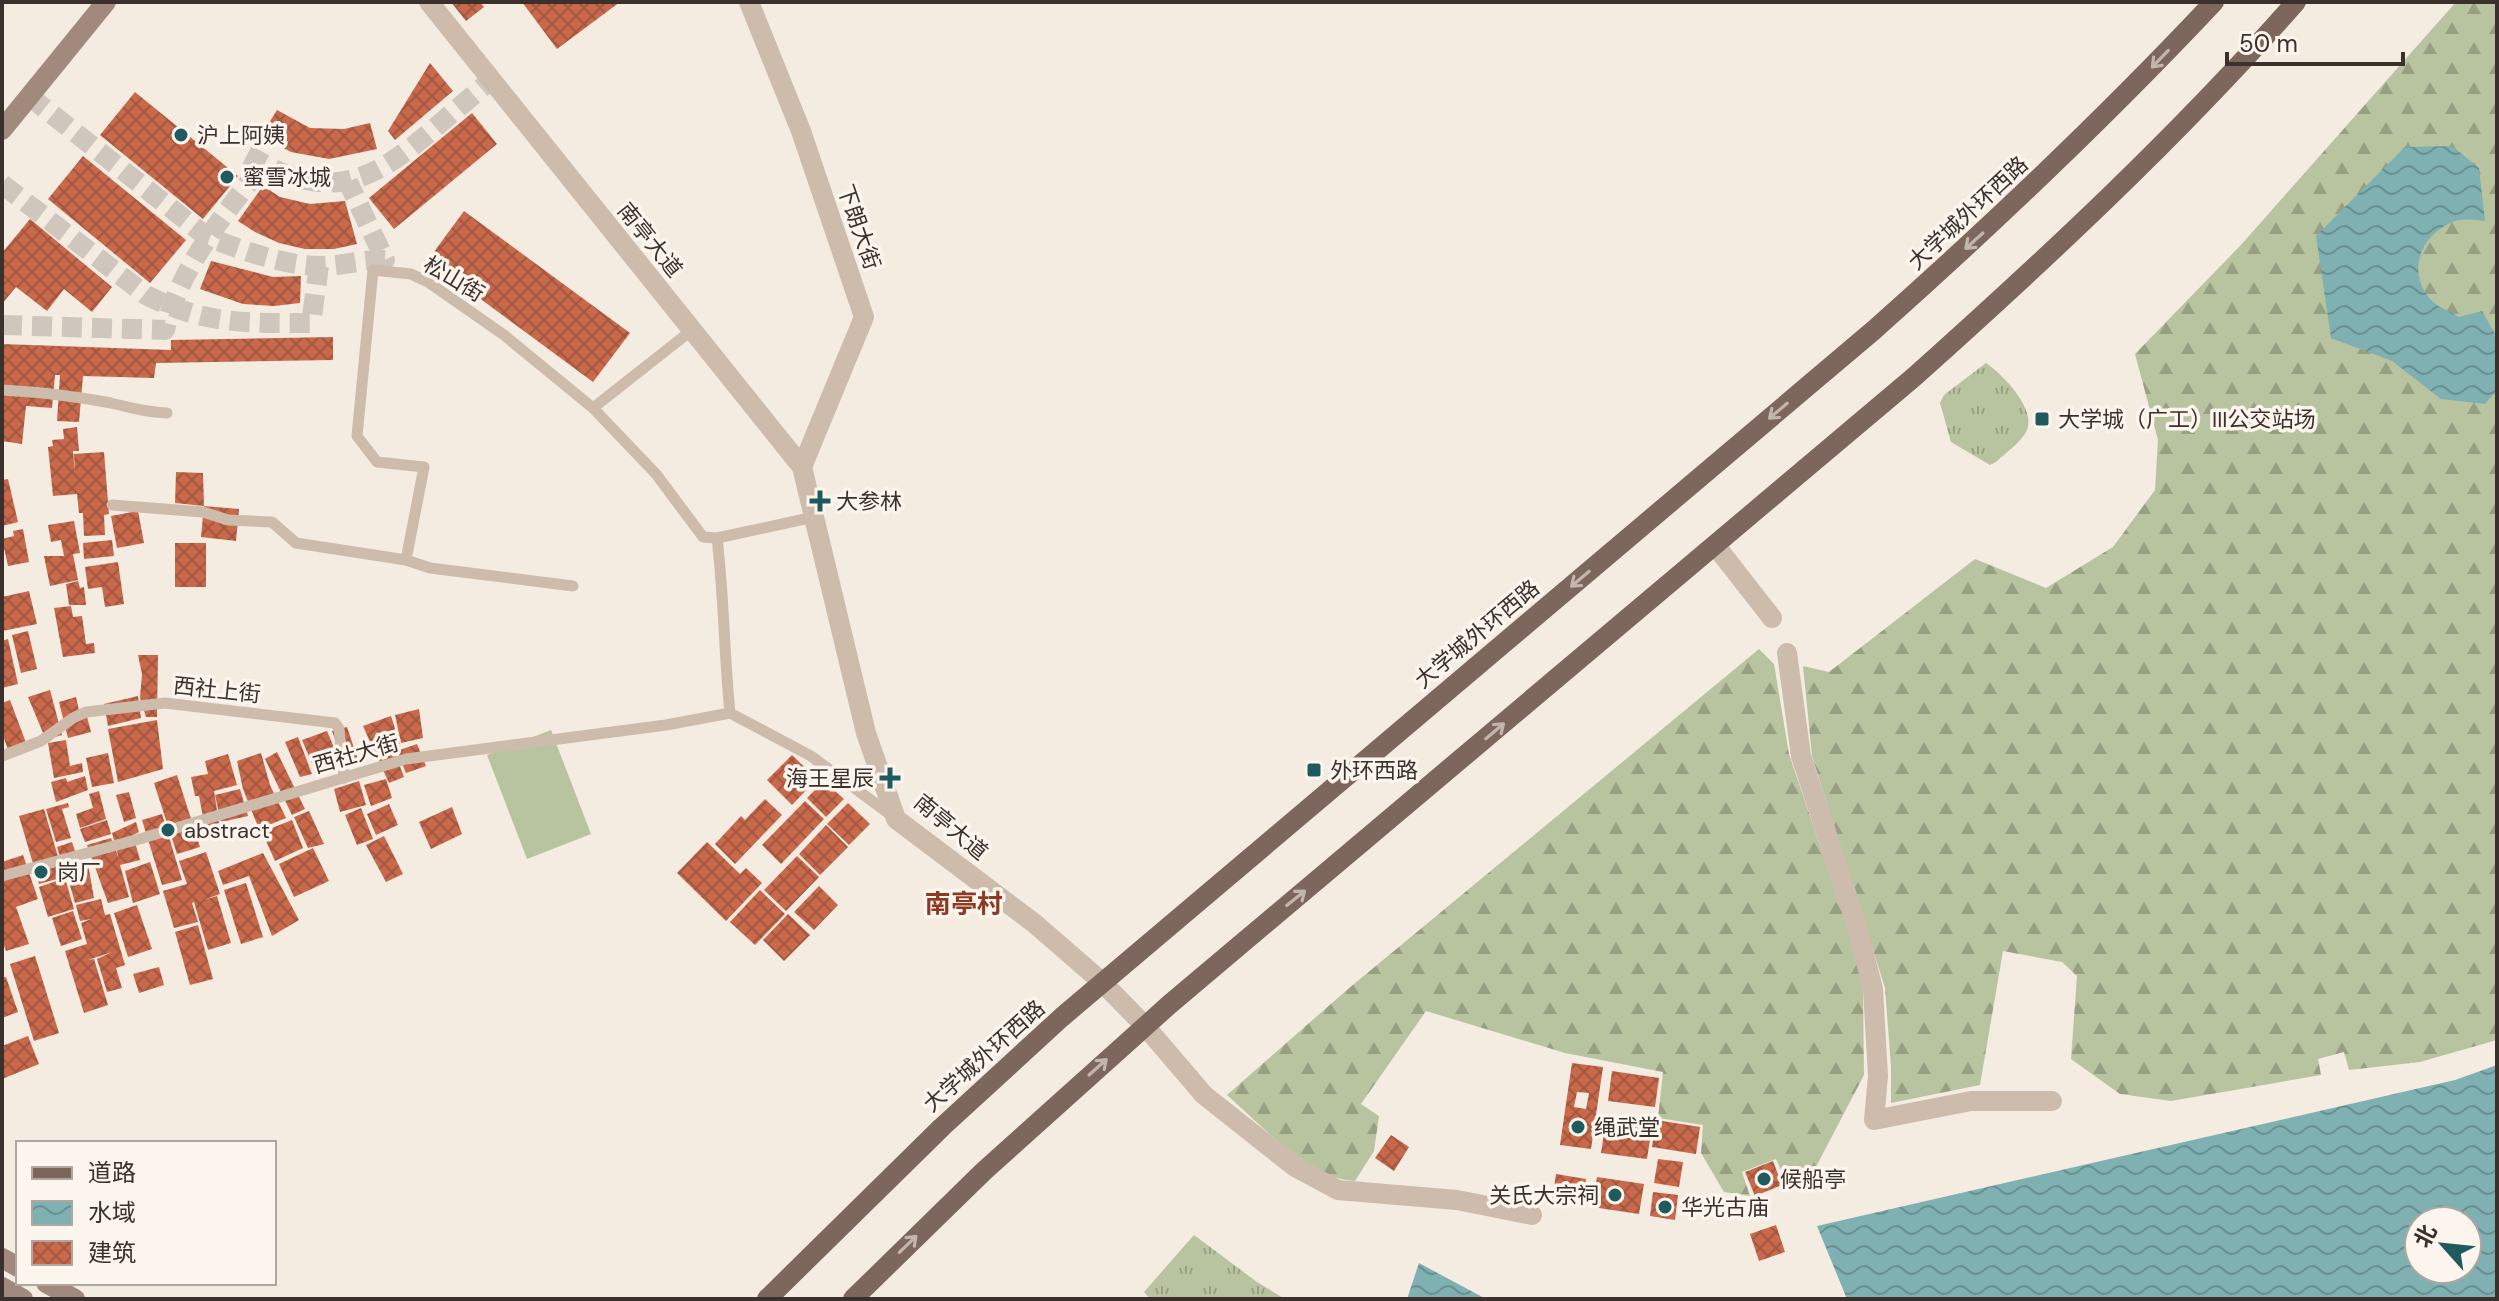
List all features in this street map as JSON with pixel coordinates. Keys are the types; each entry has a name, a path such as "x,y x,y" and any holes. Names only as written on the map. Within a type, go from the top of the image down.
{"main road":[{"name":"大学城外环西路","path":"767,1299 952,1117 1102,982 1874,330 2057,163 2214,2"},
{"path":"853,1299 994,1162 1145,1026 1914,377 2028,275 2192,115 2296,2"}],"street":[{"path":"2,130 106,2"},
{"name":"南亭大道","path":"429,2 802,467 866,733 896,819 1025,916 1102,982 1145,1026 1204,1095 1295,1167 1338,1190 1457,1200 1532,1215"},
{"name":"下朗大街","path":"749,2 801,131 864,317 802,467"},
{"path":"1715,545 1772,618"},
{"path":"1787,653 1801,756 1856,923 1873,989 1878,1076 1874,1120 1971,1101 2052,1101"},
{"path":"50,1285 75,1299"},
{"path":"2,1287 23,1299"}],"lane":[{"name":"松山街","path":"406,560 424,467 377,462 357,436 373,270 411,274 428,282 504,335 593,408 656,474 703,537 717,538"},
{"path":"593,408 692,330"},
{"path":"2,390 31,391 138,412 167,413"},
{"path":"112,505 203,512 228,520 272,522 296,543 406,560 430,568 573,586"},
{"path":"814,517 717,538 724,593 723,646 730,713 811,756 896,819"},
{"name":"西社上街","path":"2,756 41,741 86,712 165,703 335,723 339,729 344,778"},
{"name":"西社大街","path":"2,876 143,838 406,759 635,729 730,713"}],"green space":[{"path":"2456,2 2497,2 2497,1040 2420,1062 2349,1070 2344,1052 2318,1059 2321,1075 2171,1101 2120,1094 2071,1059 2077,976 2062,962 2003,951 1980,1085 1891,1103 1885,988 1812,756 1803,666 1829,672 1975,559 2046,588 2113,547 2155,490 2158,440 2135,354 2240,246"},
{"path":"1986,363 2016,392 2027,412 2028,421 2021,439 1990,465 1951,442 1940,403 1944,395"},
{"path":"1759,649 1774,664 1789,754 1850,934 1863,989 1864,1075 1806,1186 1789,1188 1776,1159 1742,1172 1750,1196 1724,1192 1701,1153 1703,1125 1658,1118 1663,1072 1565,1053 1426,1011 1361,1104 1379,1116 1374,1151 1355,1181 1338,1178 1304,1161 1227,1095 1348,989"},
{"path":"551,730 591,834 527,859 487,755"},
{"path":"1194,1235 1285,1299 1150,1299 1144,1292"}],"water":[{"path":"2452,146 2479,168 2485,221 2457,221 2432,236 2420,255 2419,278 2431,300 2459,317 2482,311 2497,337 2497,390 2485,404 2441,399 2392,361 2331,338 2316,236 2405,147"},
{"path":"2497,1065 2497,1299 1847,1299 1817,1226 2455,1080"},
{"path":"1419,1263 1486,1299 1407,1299"}],"building":[{"path":"451,2 480,2 484,7 466,21"},
{"path":"522,2 620,2 557,49"},
{"path":"430,63 453,91 395,140 388,131"},
{"path":"135,92 238,176 203,219 100,135"},
{"path":"277,110 310,128 344,129 370,123 377,149 329,159 291,152 261,136"},
{"path":"472,113 497,144 394,229 369,198"},
{"path":"83,156 186,240 150,283 48,199"},
{"path":"263,186 280,197 310,204 345,201 357,244 334,249 305,249 279,243 255,232 238,221"},
{"path":"464,211 630,333 593,382 428,260"},
{"path":"30,219 112,287 92,312 64,289 47,311 16,287 2,304 2,253"},
{"path":"211,261 273,277 301,276 300,303 274,306 243,304 200,289"},
{"path":"333,337 333,360 156,363 154,378 83,376 79,422 57,421 60,375 55,375 52,408 26,406 22,444 2,441 2,344 171,350 171,340"},
{"path":"77,427 79,451 73,451 75,474 74,454 104,452 109,514 104,515 105,535 84,536 83,513 79,513 77,494 53,496 48,447 53,446 52,440 64,439 63,429"},
{"path":"176,472 203,473 204,506 175,503"},
{"path":"8,479 18,522 2,526 2,480"},
{"path":"204,506 239,509 236,541 201,537"},
{"path":"138,511 144,543 117,548 111,516"},
{"path":"74,521 80,553 73,554 78,580 50,586 44,556 64,556 61,540 51,542 48,525"},
{"path":"23,529 29,562 8,566 2,539 14,536 13,531"},
{"path":"112,540 114,556 84,559 83,543"},
{"path":"175,543 206,543 206,587 175,587"},
{"path":"118,562 124,604 105,607 102,587 88,589 85,567"},
{"path":"78,581 80,588 84,587 86,605 69,605 66,584"},
{"path":"29,591 37,624 2,631 2,597"},
{"path":"71,606 73,617 82,616 86,644 94,643 95,653 63,657 54,608"},
{"path":"28,631 37,669 21,673 12,635"},
{"path":"8,639 18,684 2,688 2,641"},
{"path":"138,655 158,655 157,717 146,717 140,698 142,674"},
{"path":"50,690 62,735 46,740 28,697"},
{"path":"138,696 141,718 108,726 104,704"},
{"path":"76,697 80,715 86,713 91,732 68,738 59,702"},
{"path":"10,700 28,748 10,755 2,733 2,703"},
{"path":"419,709 423,738 401,743 395,715"},
{"path":"391,716 400,744 375,753 363,726"},
{"path":"157,720 163,769 118,782 108,729"},
{"path":"347,727 359,763 346,768 332,731"},
{"path":"327,731 341,764 316,773 302,740"},
{"path":"298,737 312,774 300,777 285,742"},
{"path":"66,740 70,766 82,763 83,772 54,778 48,743"},
{"path":"417,744 426,766 406,773 397,751"},
{"path":"393,748 404,777 389,783 376,755"},
{"path":"277,752 305,809 292,815 265,759"},
{"path":"108,753 114,783 92,787 86,758"},
{"path":"261,753 270,785 286,818 259,829 243,789 237,761"},
{"path":"228,754 237,785 214,791 219,823 205,827 199,796 195,796 191,777 208,774 205,761"},
{"path":"792,755 817,779 792,805 767,780"},
{"path":"177,775 200,847 177,854 154,783"},
{"path":"85,776 88,790 56,802 51,782 66,778 67,782"},
{"path":"386,779 392,798 371,806 364,785"},
{"path":"359,781 366,805 340,812 334,789"},
{"path":"824,781 844,799 826,817 807,798"},
{"path":"240,789 248,816 221,822 215,795"},
{"path":"99,791 106,819 80,828 76,814 93,808 89,794"},
{"path":"129,792 136,818 124,822 116,795"},
{"path":"765,799 782,815 735,864 715,844 741,816 745,820"},
{"path":"805,801 824,819 781,864 762,845"},
{"path":"68,803 69,807 62,809 71,838 56,842 46,809"},
{"path":"848,803 870,824 849,845 827,824"},
{"path":"389,804 398,825 376,835 367,814"},
{"path":"452,807 462,834 431,849 419,822"},
{"path":"361,808 373,839 357,845 345,815"},
{"path":"44,809 64,877 39,884 19,816"},
{"path":"309,811 324,844 308,848 294,817"},
{"path":"162,814 182,880 162,885 142,820"},
{"path":"107,820 111,834 85,842 80,829"},
{"path":"292,820 303,848 275,861 262,832"},
{"path":"136,822 139,832 133,835 140,860 120,865 129,897 108,903 87,845 111,838 119,859 112,833"},
{"path":"826,825 848,847 820,875 799,854"},
{"path":"384,836 403,874 386,882 366,845"},
{"path":"72,842 79,863 63,867 57,847"},
{"path":"707,842 740,874 746,868 762,883 726,921 677,873"},
{"path":"313,848 329,881 294,897 279,864"},
{"path":"206,852 220,894 203,900 217,896 231,943 208,950 194,902 198,922 174,928 163,891 187,884 179,861"},
{"path":"263,853 299,920 272,936 249,876 223,885 218,871"},
{"path":"23,855 38,899 16,907 29,944 6,951 2,940 2,862"},
{"path":"797,856 819,877 786,911 764,890"},
{"path":"150,862 160,894 133,903 125,871"},
{"path":"88,864 94,898 75,903 68,878 72,877 70,870"},
{"path":"65,878 74,909 48,917 39,887"},
{"path":"246,883 263,937 241,944 224,890"},
{"path":"819,886 838,905 814,930 794,912"},
{"path":"760,890 785,914 755,945 730,922"},
{"path":"101,899 105,915 110,914 125,965 116,968 122,988 107,992 97,959 112,952 88,960 94,959 108,1005 84,1013 65,951 87,944 81,923 91,919 80,921 76,905"},
{"path":"137,905 152,949 128,957 114,913"},
{"path":"73,911 82,939 61,946 52,918"},
{"path":"788,914 810,935 784,961 763,940"},
{"path":"198,925 213,979 190,985 175,932"},
{"path":"35,956 59,1033 34,1041 10,964"},
{"path":"159,967 164,985 139,993 133,974"},
{"path":"6,977 18,1012 2,1018 2,978"},
{"path":"28,1036 39,1064 2,1079 2,1046"},
{"path":"1572,1063 1603,1067 1591,1149 1560,1145","holes":["1577,1092 1589,1093 1586,1109 1574,1107"]},
{"path":"1612,1071 1659,1078 1655,1107 1608,1101"},
{"path":"1607,1114 1653,1120 1647,1159 1601,1153"},
{"path":"1656,1120 1700,1127 1696,1154 1652,1147"},
{"path":"1391,1135 1409,1147 1394,1171 1375,1158"},
{"path":"1658,1159 1683,1162 1679,1187 1654,1183"},
{"name":"候船亭","path":"1773,1161 1782,1185 1755,1196 1745,1172"},
{"path":"1556,1174 1586,1179 1582,1206 1552,1201"},
{"path":"1597,1177 1644,1184 1639,1214 1592,1207"},
{"path":"1653,1192 1678,1195 1675,1220 1650,1216"},
{"path":"1776,1225 1785,1252 1759,1261 1750,1234"}],"tunnel":[{"path":"247,155 298,178 318,182 353,179 401,155 491,80"},
{"path":"29,96 207,237 274,259 316,266 385,260 348,182"},
{"path":"2,325 165,330 181,284 193,262 219,221 264,163"},
{"path":"2,184 146,295 207,317 246,322 311,323 319,266"}],"place":[{"name":"沪上阿姨","path":"181,135"},
{"name":"蜜雪冰城","path":"227,177"},
{"name":"大学城（广工）III公交站场","path":"2042,419"},
{"name":"大参林","path":"820,501"},
{"name":"外环西路","path":"1314,770"},
{"name":"海王星辰","path":"890,778"},
{"name":"abstract","path":"168,830"},
{"name":"岗厂","path":"41,872"},
{"name":"绳武堂","path":"1578,1127"},
{"name":"候船亭","path":"1764,1179"},
{"name":"关氏大宗祠","path":"1615,1195"},
{"name":"华光古庙","path":"1665,1207"}],"district":[{"name":"南亭村","path":"964,904"}]}
